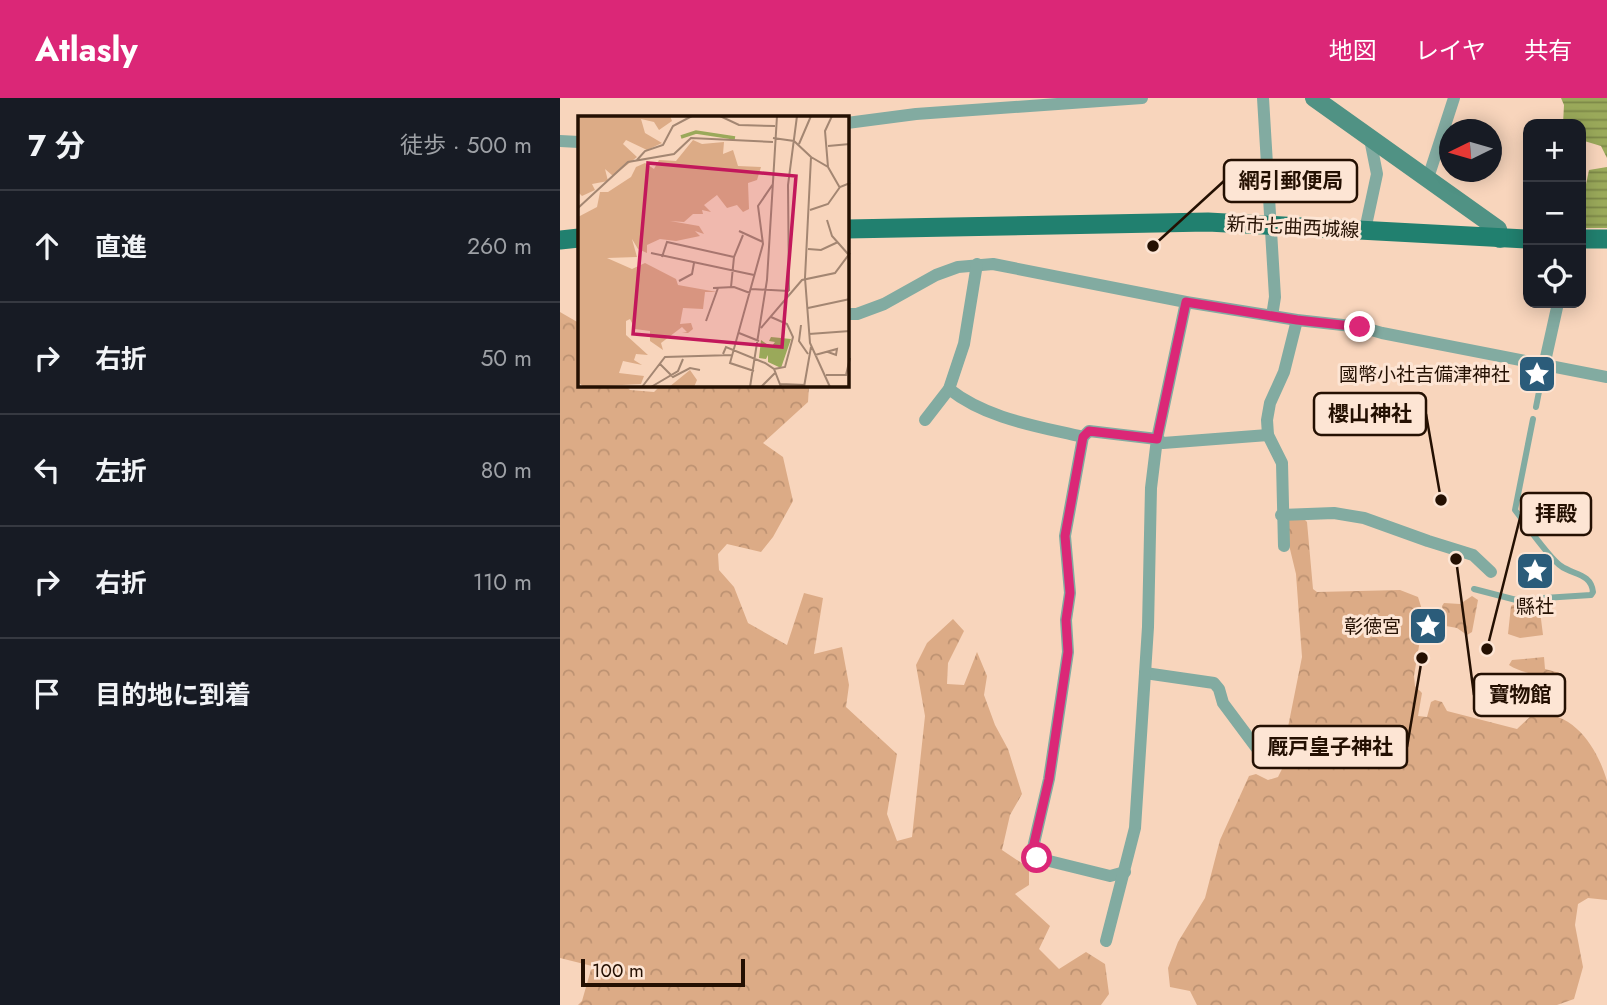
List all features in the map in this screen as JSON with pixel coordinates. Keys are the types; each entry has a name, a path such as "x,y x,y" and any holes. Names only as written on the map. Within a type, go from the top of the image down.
{"main road":[{"path":"1314,98 1499,229 1500,239"},
{"name":"新市七曲西城線","path":"849,229 1208,222 1523,239"},
{"path":"560,240 578,238"},
{"path":"1586,239 1607,239"}],"street":[{"path":"849,123 928,113 1142,98"},
{"path":"1264,98 1275,297 1272,316"},
{"path":"1428,178 1454,98"},
{"path":"1365,230 1377,174 1371,144 1373,139"},
{"path":"560,141 578,142"},
{"path":"925,419 949,389 964,344 977,264"},
{"path":"849,314 857,314 884,304 936,275 958,267 993,264 1186,302 1360,327 1607,377"},
{"path":"1106,941 1135,828 1145,673 1151,488 1157,439 1186,302"},
{"path":"1544,366 1557,308"},
{"path":"1284,546 1281,514 1282,463 1268,435 1267,420 1270,402 1284,372 1297,320"},
{"path":"949,389 959,397 996,415 1083,437"},
{"path":"1125,872 1110,876 1037,858 1032,852 1049,779 1068,652 1066,620 1070,593 1065,536 1083,437 1089,431 1157,439 1163,443 1268,435"},
{"path":"1281,514 1335,513 1364,517 1472,555 1491,572"},
{"path":"1145,673 1214,683 1220,689 1223,703 1261,754"}],"lane":[{"path":"1536,407 1544,366"},
{"path":"1474,589 1524,602 1591,595 1593,592 1587,578 1560,566 1515,510 1533,419"}],"green space":[{"path":"560,312 578,322 578,387 627,387 630,390 654,392 659,387 809,387 808,402 763,443 783,457 793,501 773,537 761,552 727,544 718,554 719,570 734,587 748,623 787,645 804,593 823,598 814,654 842,647 849,685 846,707 897,754 887,814 897,841 912,837 925,716 916,665 927,643 953,619 964,631 948,663 947,684 964,685 977,652 987,676 984,695 995,725 1008,749 1022,794 1010,815 1002,850 1029,868 1029,885 1015,894 1050,926 1039,949 1059,969 1086,952 1105,964 1109,994 1101,1005 578,1005 582,1001 592,966 560,958"},
{"path":"1303,518 1307,522 1313,589 1317,592 1400,590 1418,597 1424,616 1414,676 1415,686 1422,693 1418,716 1427,717 1431,702 1435,700 1442,702 1447,711 1517,729 1534,713 1548,714 1572,725 1582,734 1597,756 1607,781 1607,900 1588,898 1578,904 1575,925 1583,967 1574,999 1557,1005 1197,1005 1190,991 1170,987 1168,968 1178,942 1205,898 1220,840 1249,776 1256,774 1268,780 1278,777 1286,761 1287,732 1302,657 1296,574 1289,545 1289,519"},
{"path":"1472,596 1478,600 1472,632 1467,635 1457,628 1446,626 1442,606 1444,603 1460,604"},
{"path":"1513,605 1540,611 1543,635 1520,638 1508,634"},
{"path":"1544,657 1545,669 1560,673 1559,685 1509,665 1512,660"}],"shaded area":[{"path":"1561,98 1607,98 1607,158 1601,146 1586,142 1586,119 1563,119 1564,105"},
{"path":"1607,167 1607,228 1586,228 1586,184 1589,170"}],"place":[{"name":"網引郵便局","path":"1153,246"},
{"name":"國幣小社吉備津神社","path":"1537,374"},
{"name":"櫻山神社","path":"1441,500"},
{"name":"寶物館","path":"1456,559"},
{"name":"縣社","path":"1535,571"},
{"name":"彰徳宮","path":"1428,626"},
{"name":"拝殿","path":"1487,649"},
{"name":"厩戸皇子神社","path":"1422,658"}],"route":[{"path":"1037,858 1032,852 1049,779 1068,652 1066,620 1070,593 1065,536 1083,437 1089,431 1157,439 1186,302 1360,327"}]}
